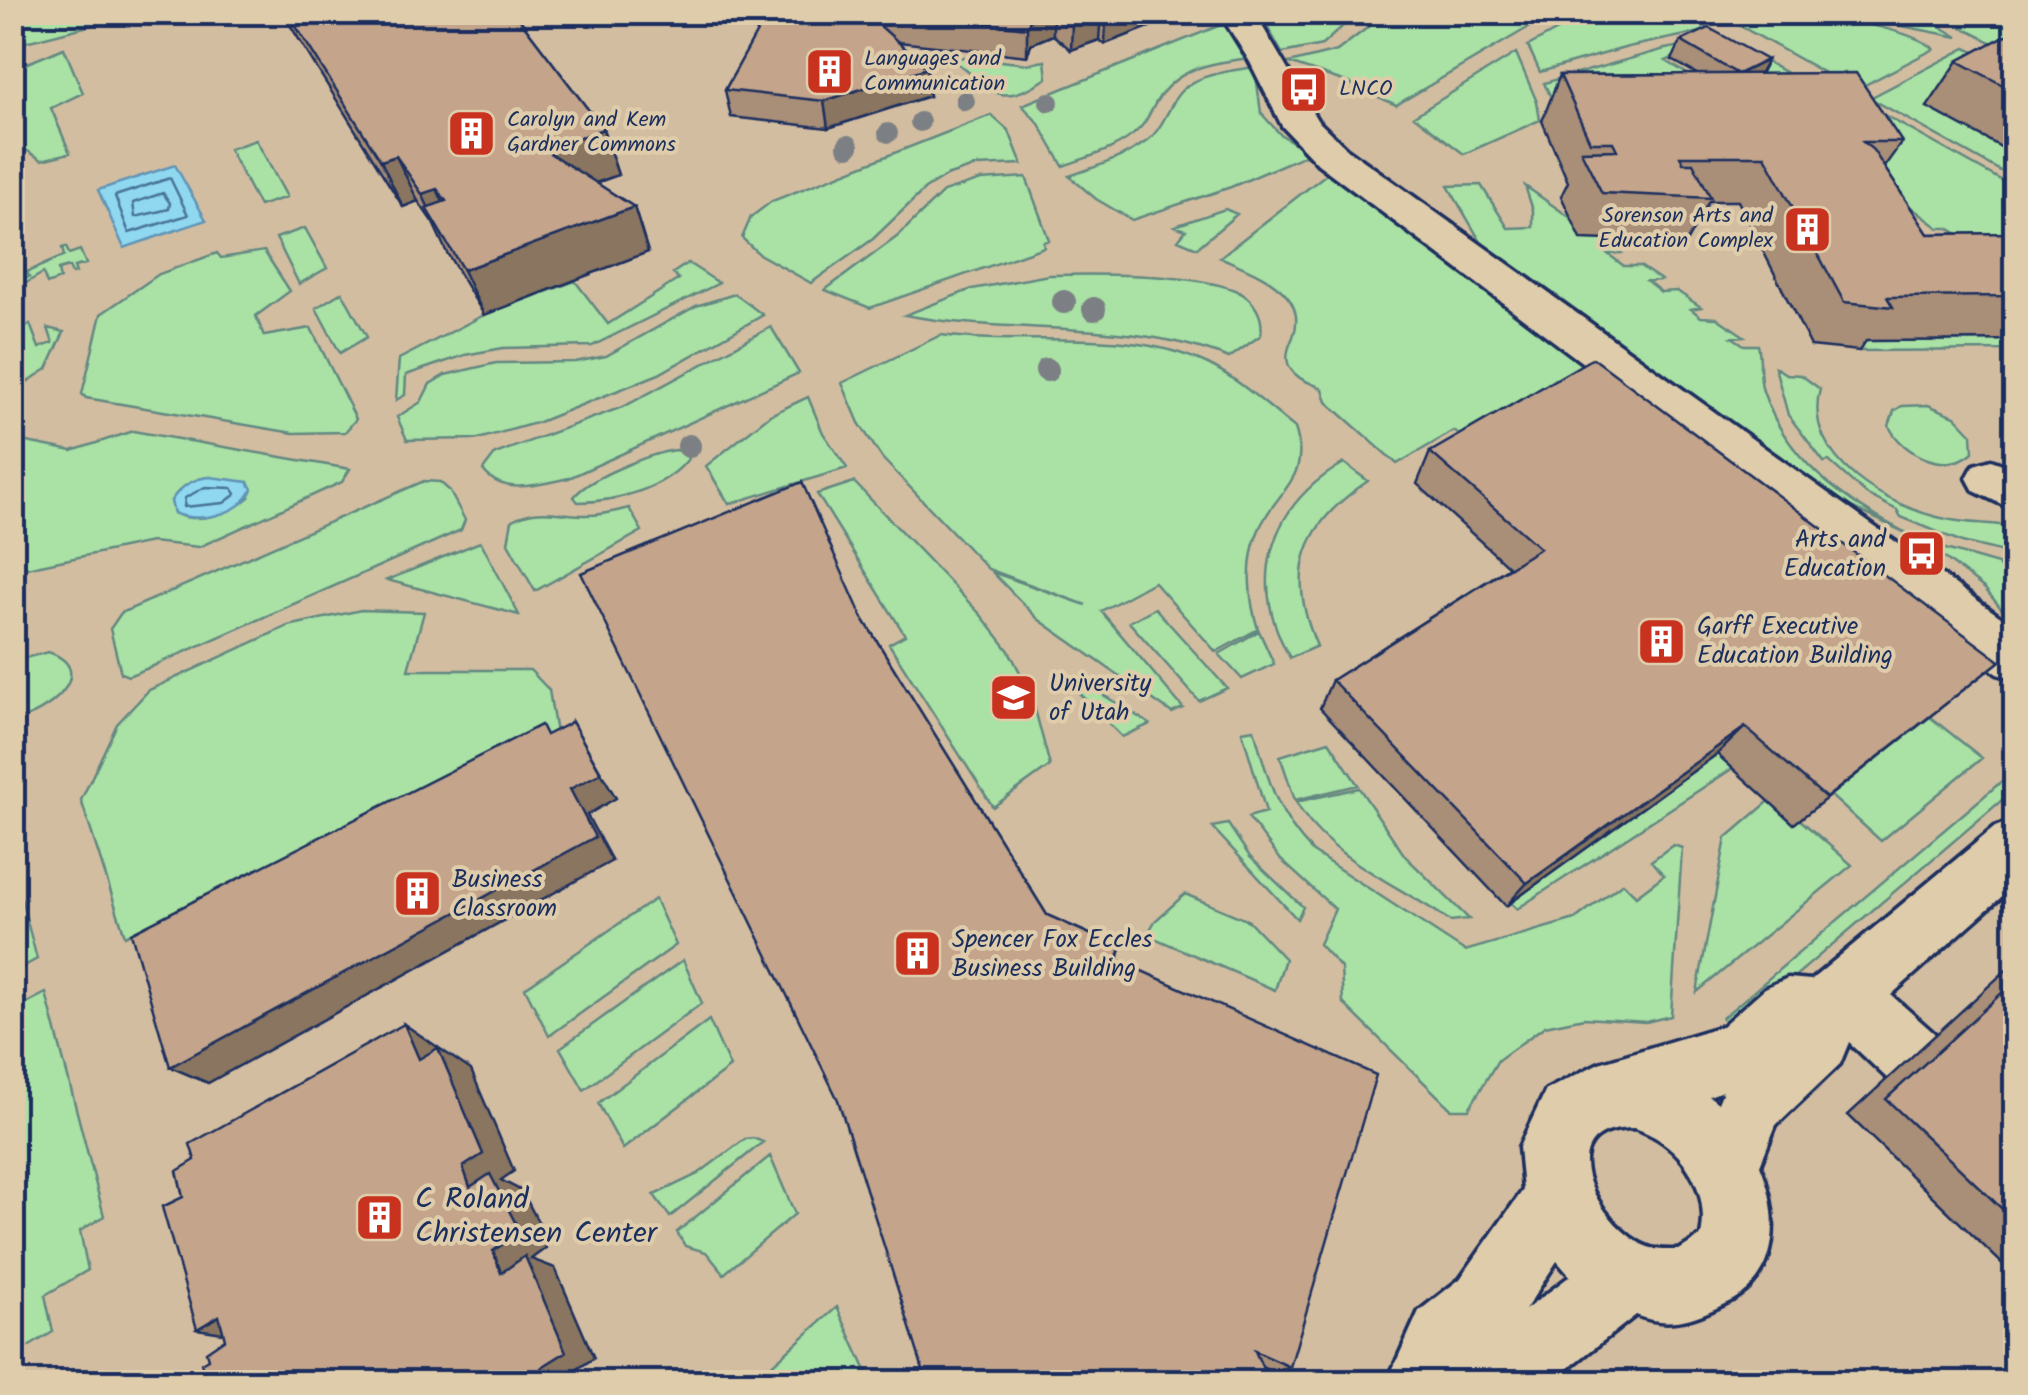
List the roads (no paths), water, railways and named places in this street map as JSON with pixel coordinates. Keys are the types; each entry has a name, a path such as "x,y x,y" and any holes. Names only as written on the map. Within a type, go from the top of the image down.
{"street":[{"path":"1236,12 1268,62 1301,126 1332,156 2016,658"},
{"path":"1728,1163 1752,1102 1818,1041 1832,1004 2016,846"},
{"path":"1600,1096 1646,1096 1692,1121 1728,1163 1741,1212 1732,1256 1699,1283 1664,1288 1627,1277 1585,1245 1558,1200 1552,1154 1567,1117 1600,1096 1741,1054 1788,1010 1832,1004 1911,1056"},
{"path":"1424,1382 1445,1337 1486,1305 1558,1200"},
{"path":"1474,1382 1526,1356 1627,1277"}],"water":[{"path":"175,165 206,220 124,248 98,190"},
{"path":"210,477 248,482 252,489 239,505 218,515 194,518 174,513 171,501 179,491 193,481"}],"place":[{"name":"Languages and Communication","path":"829,72"},
{"name":"LNCO","path":"1304,89"},
{"name":"Carolyn and Kem Gardner Commons","path":"472,133"},
{"name":"Sorenson Arts and Education Complex","path":"1808,229"},
{"name":"Arts and Education","path":"1921,554"},
{"name":"Garff Executive Education Building","path":"1662,641"},
{"name":"University of Utah","path":"1014,698"},
{"name":"Business Classroom","path":"417,894"},
{"name":"Spencer Fox Eccles Business Building","path":"917,954"},
{"name":"C Roland Christensen Center","path":"380,1217"}]}
